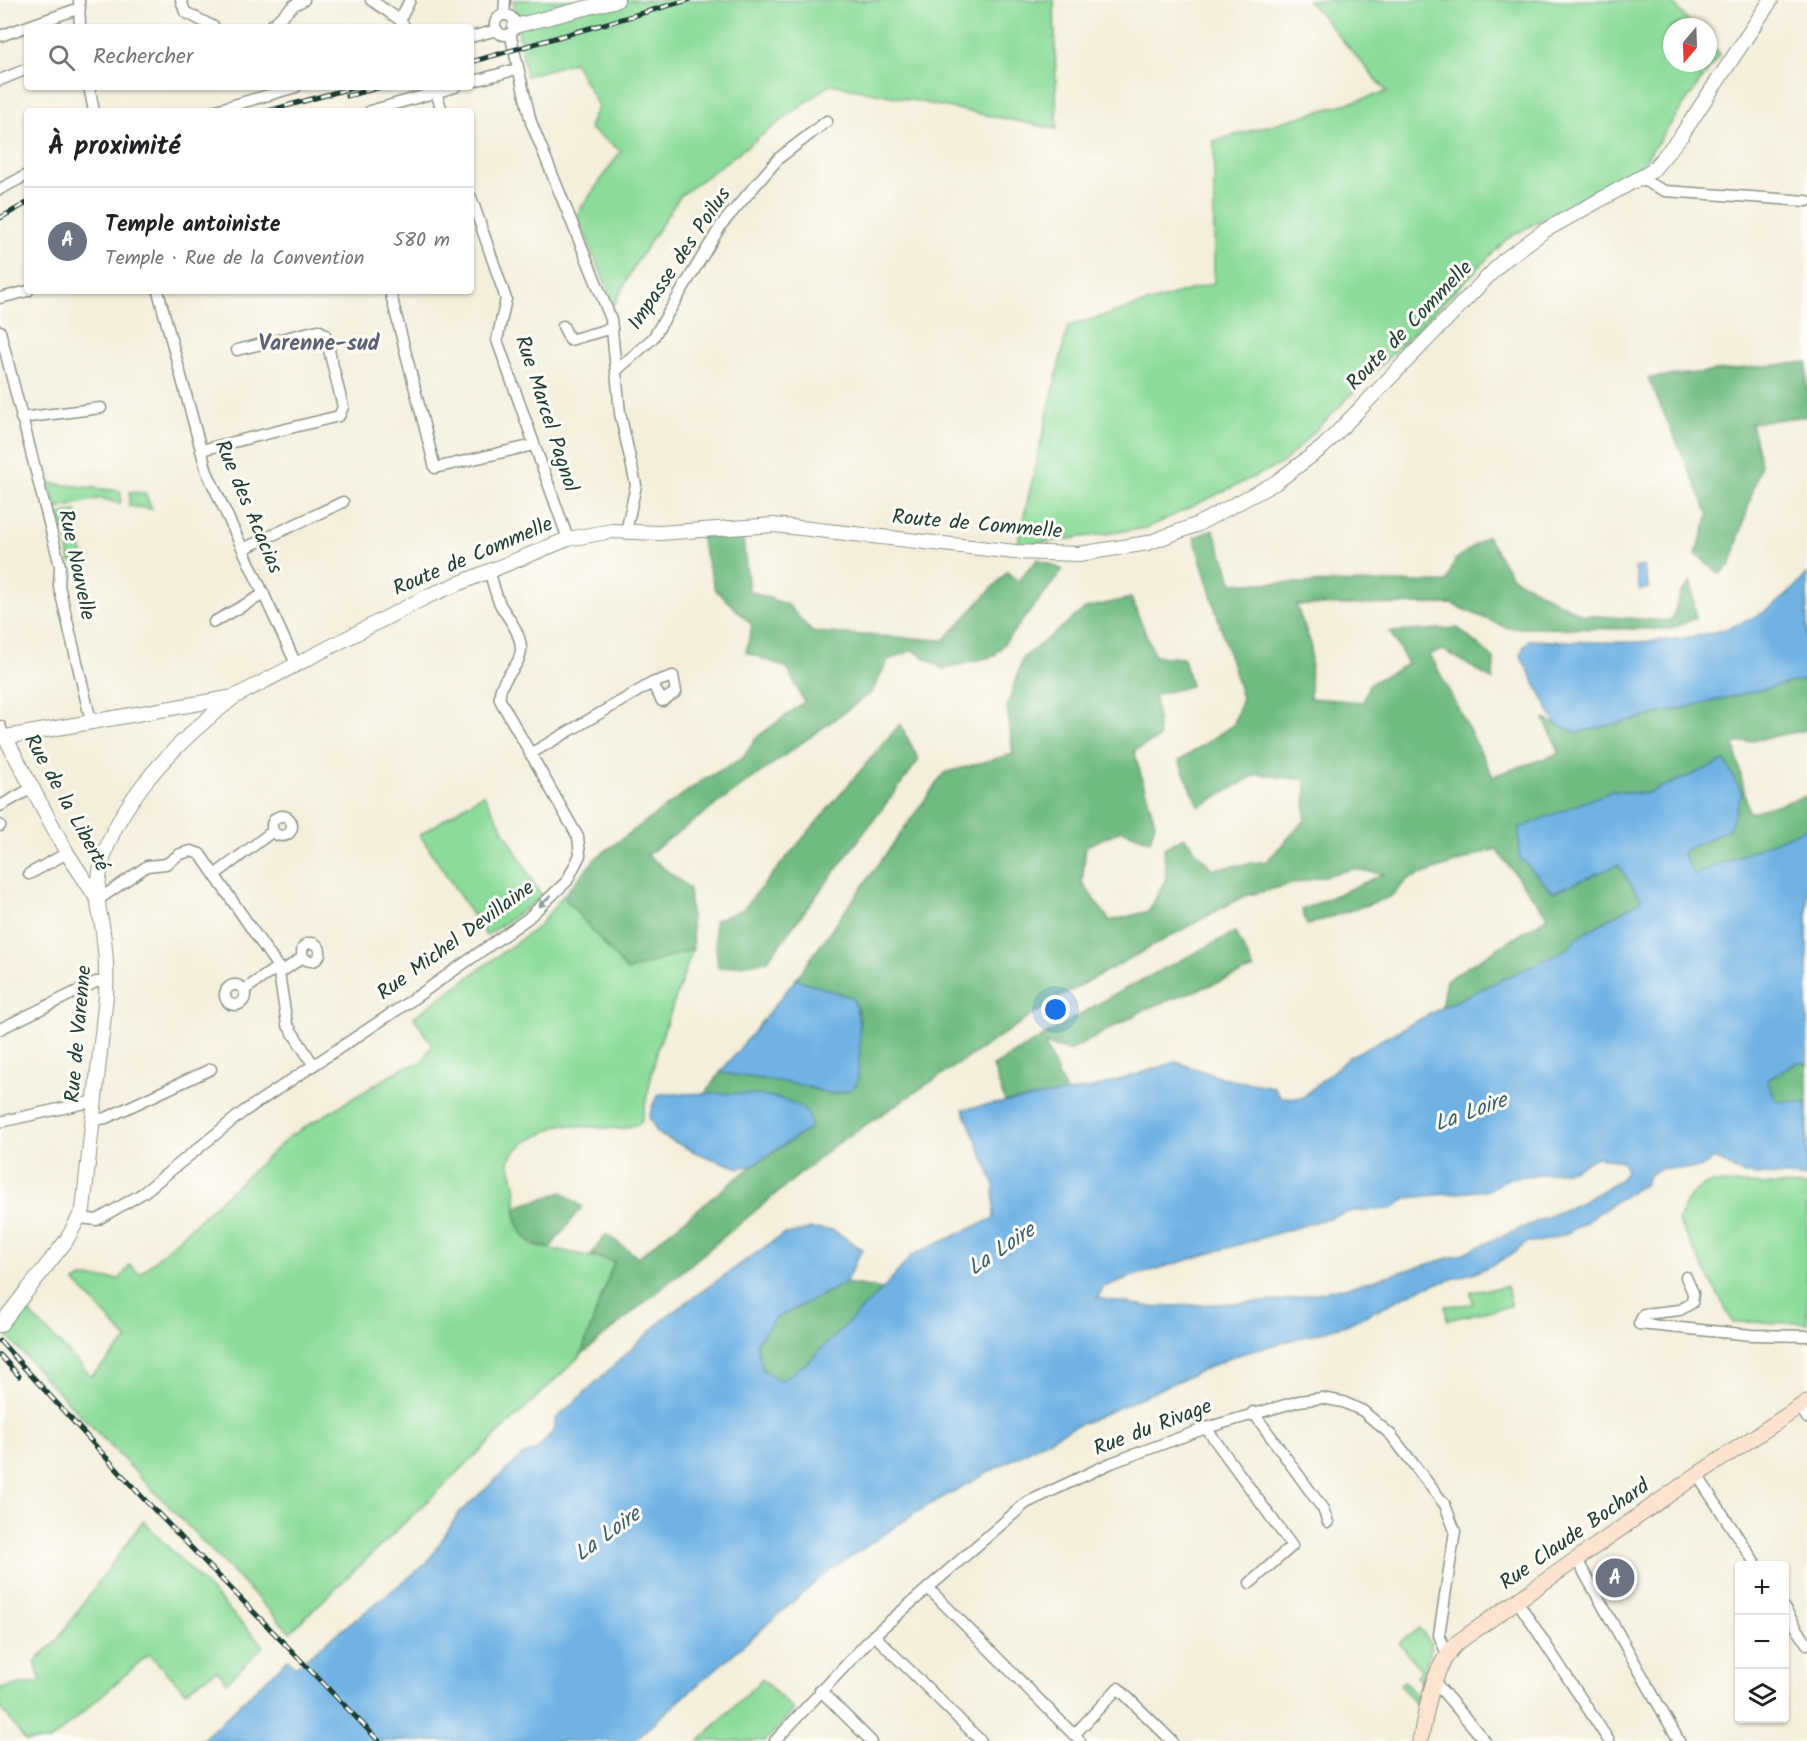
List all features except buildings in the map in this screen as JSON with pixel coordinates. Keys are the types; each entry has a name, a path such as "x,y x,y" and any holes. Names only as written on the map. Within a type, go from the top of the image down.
{"main road":[{"name":"Rue Claude Bochard","path":"1420,1741 1433,1680 1447,1654 1463,1638 1518,1602 1697,1475 1805,1409"}],"street":[{"path":"181,0 185,12 208,24"},
{"path":"273,24 287,10 304,0"},
{"path":"371,0 402,23 410,0"},
{"path":"504,15 505,0"},
{"path":"474,36 496,30 502,34 617,0"},
{"name":"Route de Commelle","path":"2,734 234,697 429,596 568,539 612,531 659,533 774,525 1015,552 1079,554 1129,547 1172,534 1246,499 1296,469 1323,447 1503,261 1544,231 1652,171 1681,136 1771,0"},
{"path":"30,24 79,4 80,24"},
{"path":"496,30 496,20 504,15 511,17 517,69 531,122 611,319 620,413 636,485 626,532"},
{"path":"0,36 24,26"},
{"path":"474,81 517,69"},
{"path":"0,80 24,70"},
{"path":"90,90 93,108"},
{"path":"220,108 256,93 276,90"},
{"path":"381,108 446,90"},
{"path":"436,93 441,108"},
{"name":"Impasse des Poilus","path":"617,370 653,338 728,218 779,158 826,121"},
{"path":"0,189 24,177"},
{"path":"1640,179 1665,191 1807,201"},
{"name":"Rue Marcel Pagnol","path":"474,206 506,299 497,340 568,539"},
{"path":"0,298 24,292"},
{"name":"Rue des Acacias","path":"159,294 207,472 297,664"},
{"path":"391,294 435,468 534,445"},
{"path":"563,326 570,340 612,328"},
{"path":"201,450 339,416 343,408 325,334 318,330 237,350"},
{"name":"Rue Nouvelle","path":"0,331 60,566 58,586 91,721"},
{"path":"21,417 101,408"},
{"path":"243,549 343,502"},
{"name":"Rue Michel Devillaine","path":"80,1218 97,1220 143,1193 243,1112 429,988 526,919 567,881 580,855 578,837 500,700 503,682 518,659 521,647 512,619 498,599 489,570"},
{"path":"214,622 264,594"},
{"path":"530,754 652,683"},
{"name":"Rue de Varenne","path":"0,1325 62,1248 80,1218 84,1202 106,982 104,933 98,900 107,849 125,811 180,745 234,697"},
{"name":"Rue de la Liberté","path":"2,734 67,853 98,900"},
{"path":"0,806 32,788"},
{"path":"216,874 273,831"},
{"path":"98,900 147,866 166,864 180,854 190,851 200,854 216,874 279,970 287,1024 313,1064"},
{"path":"29,874 67,853"},
{"path":"244,990 303,957"},
{"path":"0,1029 96,982 106,982"},
{"path":"93,1120 106,1118 211,1069"},
{"path":"0,1122 95,1101"},
{"path":"1686,1277 1693,1293 1692,1303 1688,1307 1644,1314 1639,1324 1752,1335 1807,1336"},
{"name":"Rue du Rivage","path":"775,1741 820,1690 874,1635 1016,1510 1041,1494 1111,1463 1206,1428 1253,1412 1322,1398 1342,1402 1362,1411 1391,1436 1445,1504 1455,1532 1439,1635 1447,1654"},
{"path":"1253,1412 1323,1509 1328,1522"},
{"path":"1206,1428 1292,1546 1250,1583"},
{"path":"1697,1475 1754,1561"},
{"path":"1577,1560 1679,1741"},
{"path":"928,1588 1077,1738 1118,1688 1172,1741"},
{"path":"1518,1602 1609,1741"},
{"path":"1789,1615 1807,1644"},
{"path":"874,1635 981,1741"},
{"path":"1433,1680 1485,1741"},
{"path":"820,1690 871,1741"}],"green space":[{"path":"513,0 1054,0 1057,129 831,84 680,196 636,263 614,305 577,214 621,151 589,128 598,106 574,62 526,76"},
{"path":"1308,0 1670,0 1686,18 1663,18 1663,72 1707,72 1641,166 1508,238 1283,463 1147,528 1017,546 1068,326 1214,283 1214,141 1387,92"},
{"path":"1807,362 1807,416 1751,423 1761,464 1731,564 1720,574 1696,554 1709,515 1648,378"},
{"path":"49,483 121,491 120,504 101,498 57,509"},
{"path":"130,492 145,493 152,509 129,506"},
{"path":"76,511 79,528 63,531 60,515"},
{"path":"742,529 749,591 788,605 812,632 944,640 1007,572 1018,581 1038,559 1063,570 994,656 943,669 913,650 888,660 872,692 647,855 689,888 693,949 627,971 563,896 597,857 703,780 743,758 756,738 804,702 787,668 746,652 752,625 715,589 700,536"},
{"path":"1213,529 1233,583 1447,582 1455,560 1487,536 1512,577 1582,615 1671,621 1681,593 1691,582 1696,618 1670,629 1507,628 1452,604 1296,605 1311,644 1310,698 1363,702 1369,684 1408,664 1390,632 1458,628 1494,659 1493,680 1444,650 1430,654 1493,776 1560,753 1544,719 1577,733 1807,679 1807,730 1734,744 1749,813 1807,796 1807,828 1694,875 1682,852 1729,829 1725,761 1645,794 1612,791 1618,864 1642,900 1578,937 1568,949 1441,1008 1446,980 1548,917 1496,849 1408,879 1390,897 1307,925 1302,910 1384,874 1353,869 1244,896 1063,995 835,1145 581,1355 614,1262 591,1255 606,1234 638,1257 753,1165 810,1128 795,1104 771,1096 704,1095 720,1073 797,1084 832,1094 857,1084 860,1016 853,998 796,979 944,773 1013,754 1007,707 1023,658 1086,608 1131,598 1155,656 1184,658 1191,686 1155,695 1159,738 1134,751 1155,823 1150,841 1122,830 1086,846 1082,883 1110,921 1149,911 1166,878 1164,848 1184,837 1212,869 1267,861 1305,820 1306,780 1257,774 1199,807 1179,761 1234,724 1242,698 1194,538"},
{"path":"80,539 84,559 70,562 67,541"},
{"path":"900,724 919,760 767,961 718,968 714,921 743,909"},
{"path":"483,794 542,897 486,936 420,835"},
{"path":"563,896 627,971 693,949 658,1047 641,1123 622,1129 559,1125 524,1143 511,1156 509,1162 516,1188 516,1220 532,1245 614,1261 581,1355 290,1632 43,1376 3,1331 23,1306 91,1376 128,1340 75,1282 82,1278 120,1279 130,1265 140,1274 290,1136 403,1068 422,1063 432,1045 414,1017 539,926"},
{"path":"1235,932 1254,969 1148,1008 1070,1051 1045,1044 1066,1093 1005,1102 993,1066 1113,995"},
{"path":"1796,1063 1807,1063 1807,1103 1777,1102 1767,1080"},
{"path":"1709,1183 1807,1186 1807,1323 1733,1322 1678,1221 1692,1194"},
{"path":"562,1192 582,1207 550,1248 529,1240 520,1230 516,1207"},
{"path":"845,1283 883,1289 807,1363 780,1381 763,1370 756,1343 775,1319"},
{"path":"1507,1286 1511,1306 1447,1320 1445,1306 1473,1304 1471,1292"},
{"path":"143,1521 264,1646 227,1682 217,1670 185,1691 149,1654 50,1741 25,1741 0,1706 0,1688 41,1682 35,1662 57,1640"},
{"path":"1419,1628 1431,1643 1423,1686 1416,1676 1422,1671 1399,1643"},
{"path":"762,1679 794,1710 766,1741 699,1741"},
{"path":"1405,1681 1420,1700 1419,1709 1400,1684"}],"water":[{"path":"1643,566 1649,588 1640,590 1635,568"},
{"path":"1807,574 1807,679 1577,733 1556,724 1521,656 1529,640 1641,642 1679,639 1715,632 1749,620 1780,601"},
{"name":"La Loire","path":"1725,761 1742,793 1729,829 1682,852 1694,875 1807,828 1807,1063 1796,1063 1767,1080 1777,1101 1807,1103 1807,1177 1744,1174 1714,1158 1706,1165 1693,1169 1668,1168 1654,1171 1648,1176 1644,1185 1560,1236 1544,1241 1528,1242 1508,1257 1479,1271 1422,1288 1346,1325 1234,1356 1061,1433 925,1507 825,1574 633,1741 201,1741 288,1659 295,1667 427,1563 459,1513 522,1456 537,1450 555,1429 555,1420 668,1315 782,1235 810,1229 833,1230 862,1249 845,1283 775,1319 756,1343 763,1370 780,1381 807,1363 883,1289 912,1255 994,1218 994,1183 963,1109 1093,1088 1176,1062 1226,1079 1274,1087 1280,1097 1302,1098 1349,1057 1441,1008 1567,949 1578,937 1642,900 1618,865 1553,892 1519,857 1519,828 1612,791 1645,794","holes":["1596,1157 1622,1161 1626,1171 1621,1179 1584,1201 1459,1255 1356,1285 1279,1301 1152,1307 1097,1298 1104,1287 1127,1278 1352,1211 1391,1209 1407,1198 1488,1190 1509,1178 1573,1170"]},
{"path":"796,979 853,998 859,1029 859,1062 857,1084 847,1091 832,1094 797,1084 720,1073"},
{"path":"660,1094 736,1094 777,1098 793,1103 805,1111 810,1128 753,1165 739,1168 697,1153 658,1134 649,1117 654,1102"}],"railway":[{"path":"474,61 688,0"},
{"path":"279,108 344,90"},
{"path":"347,96 370,90"},
{"path":"0,218 24,205"},
{"path":"0,1341 143,1498 379,1741"},
{"path":"0,1355 19,1376"}],"place":[{"name":"Temple antoiniste","path":"1615,1578"}],"district":[{"name":"Varenne-sud","path":"319,344"}]}
